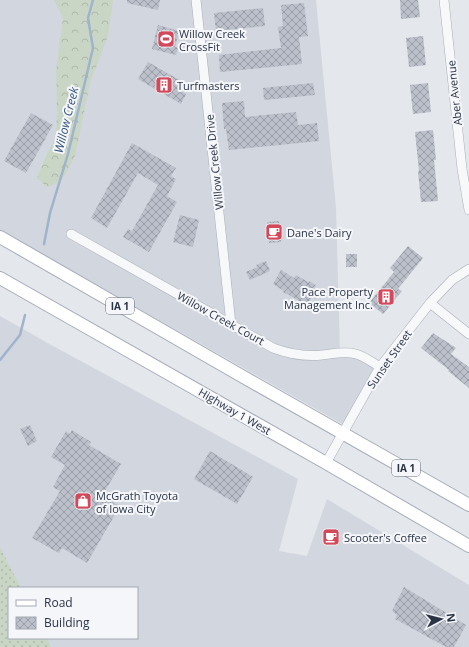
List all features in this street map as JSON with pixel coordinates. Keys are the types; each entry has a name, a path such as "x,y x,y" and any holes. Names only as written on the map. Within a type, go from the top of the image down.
{"main road":[{"name":"IA 1","path":"0,237 469,504"},
{"name":"Highway 1 West","path":"0,278 469,546"}],"street":[{"name":"Willow Creek Drive","path":"196,0 231,324"},
{"name":"Aber Avenue","path":"444,0 462,169 469,210"},
{"name":"Willow Creek Court","path":"71,234 273,348 283,352 306,356 351,353 358,354 380,367"},
{"name":"Sunset Street","path":"326,463 380,367 430,303 452,280 469,269"},
{"path":"430,303 469,334"}],"shaded area":[{"path":"0,0 316,0 336,208 340,353 351,353 380,367 346,426 0,230"},
{"path":"0,316 298,479 279,551 307,556 327,499 469,585 469,647 0,647"}],"green space":[{"path":"54,0 113,0 108,36 90,83 75,156 65,175 57,183 47,187 37,178 56,137 56,71 63,18"},
{"path":"0,547 20,587 8,587 8,639 47,639 51,647 0,647"}],"building":[{"path":"127,0 160,0 158,10 127,3"},
{"path":"400,0 418,0 420,17 401,19"},
{"path":"304,3 308,36 299,37 302,64 220,72 219,55 281,48 278,27 283,26 281,5"},
{"path":"263,8 265,26 216,31 214,13"},
{"name":"Willow Creek CrossFit","path":"158,25 179,31 175,47 178,48 176,55 152,49"},
{"path":"423,36 426,65 409,67 406,38"},
{"name":"Turfmasters","path":"148,62 183,82 178,89 186,94 181,104 138,79"},
{"path":"313,83 315,95 264,100 263,88"},
{"path":"428,83 431,112 413,114 410,85"},
{"path":"244,101 245,117 296,112 298,125 317,123 319,141 229,150 226,129 224,129 222,103"},
{"path":"31,113 53,125 26,173 4,161"},
{"path":"433,130 438,201 421,202 415,132"},
{"path":"132,143 176,168 171,176 176,179 167,196 177,202 149,252 123,237 128,229 132,231 158,185 138,173 107,228 91,218"},
{"path":"180,215 199,220 193,247 173,242"},
{"name":"Dane's Dairy","path":"279,221 281,242 269,243 267,222"},
{"path":"408,246 423,258 398,289 402,291 383,314 369,303 394,272 390,268"},
{"path":"346,254 357,254 357,267 346,267"},
{"path":"266,261 270,271 250,280 246,272 257,267 256,265"},
{"path":"281,270 294,278 296,275 316,285 314,289 319,292 316,299 312,297 307,305 283,292 284,291 273,284"},
{"path":"433,333 456,348 451,354 469,367 469,388 421,348"},
{"path":"30,425 37,441 28,446 20,429"},
{"name":"McGrath Toyota of Iowa City","path":"72,430 91,442 89,445 121,464 102,496 120,506 87,563 62,548 59,553 32,538 60,491 53,487 65,465 51,457 66,431 70,434"},
{"path":"210,451 253,477 237,504 194,479"},
{"name":"Scooter's Coffee","path":"330,529 336,532 332,544 325,541"},
{"path":"404,587 466,625 454,647 446,647 395,619 397,615 392,611"}],"waterway":[{"name":"Willow Creek","path":"44,244 50,213 68,154 93,48 88,18 93,0"},
{"name":"Willow Creek","path":"0,360 20,335 25,315"}],"place":[{"name":"Willow Creek CrossFit","path":"166,39"},
{"name":"Turfmasters","path":"164,85"},
{"name":"Dane's Dairy","path":"274,232"},
{"name":"Pace Property Management Inc.","path":"386,297"},
{"name":"McGrath Toyota of Iowa City","path":"83,501"},
{"name":"Scooter's Coffee","path":"331,537"}]}
